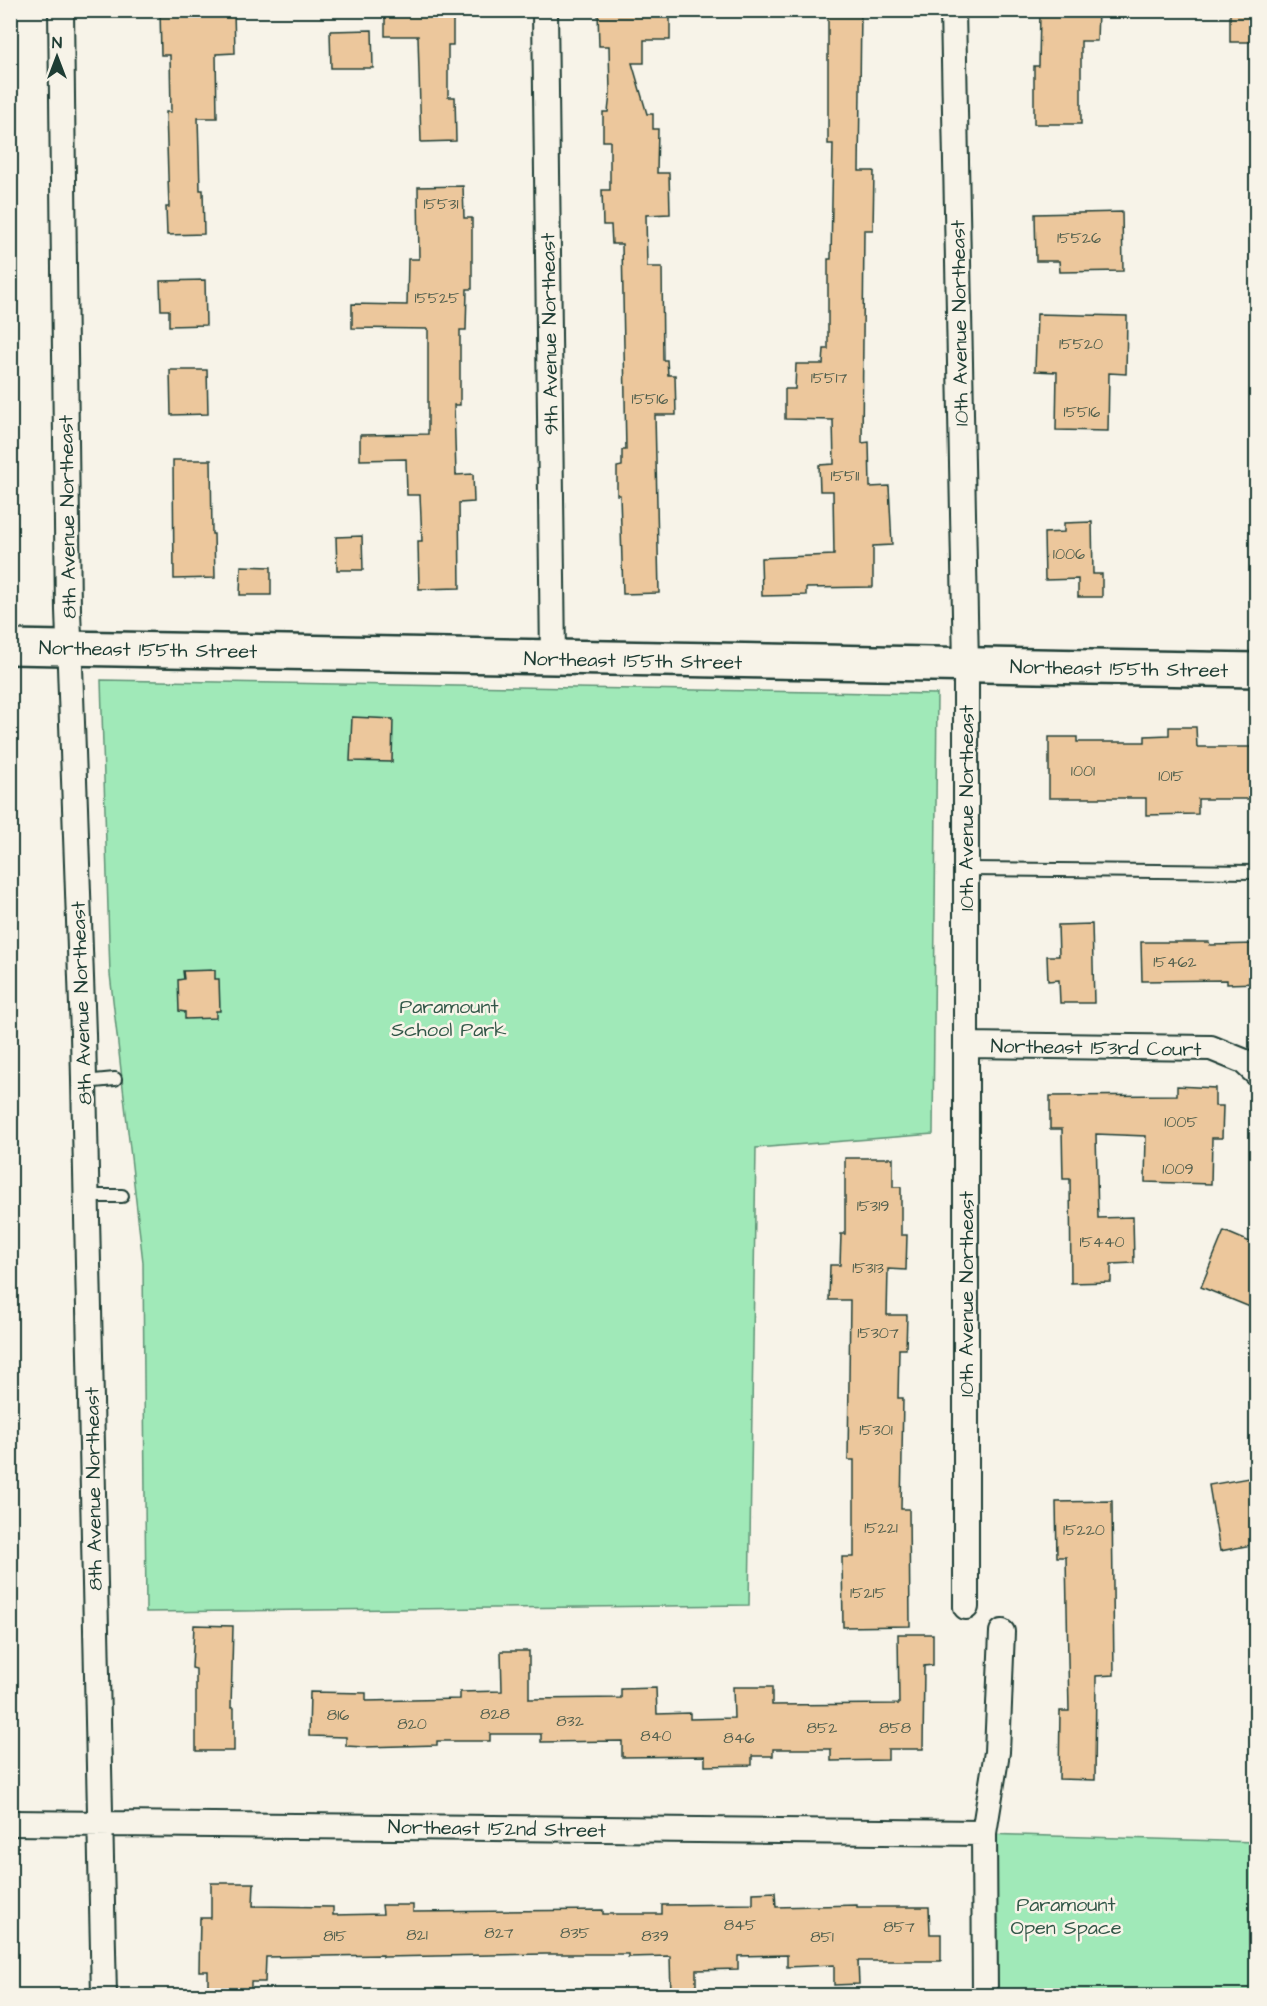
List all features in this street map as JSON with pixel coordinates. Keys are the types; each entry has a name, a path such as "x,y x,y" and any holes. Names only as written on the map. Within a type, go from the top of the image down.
{"street":[{"name":"8th Avenue Northeast","path":"61,10 69,648 87,1196 104,1995"},
{"name":"9th Avenue Northeast","path":"545,10 554,658"},
{"name":"10th Avenue Northeast","path":"953,10 966,665 966,1606"},
{"name":"Northeast 155th Street","path":"10,647 1257,670"},
{"name":"Northeast 153rd Court","path":"966,1045 1211,1048 1243,1061 1257,1073"},
{"path":"985,1995 984,1833 997,1752 1002,1632"},
{"name":"Northeast 152nd Street","path":"10,1823 984,1833"}],"lane":[{"path":"966,869 1257,872"},
{"path":"84,1082 115,1079"},
{"path":"87,1196 122,1196"}],"green space":[{"name":"Paramount School Park","path":"101,680 937,694 933,1134 756,1148 749,1605 146,1612 143,1262 110,974"},
{"name":"Paramount Open Space","path":"984,1834 1256,1842 1256,1995 985,1995"}],"building":[{"path":"160,10 234,10 235,53 216,54 217,118 198,118 204,234 167,235 166,207 169,207 166,112 171,112 170,55 161,55"},
{"path":"385,10 453,10 453,45 448,45 448,97 455,97 456,141 421,142 418,36 385,36"},
{"path":"608,10 670,10 670,40 644,40 644,63 632,63 647,114 653,114 653,129 658,129 657,173 669,173 670,214 646,215 647,267 662,267 663,360 667,360 668,375 675,375 676,415 655,415 659,593 623,594 620,495 617,495 617,467 622,466 622,450 626,450 622,244 612,244 611,225 603,225 602,190 610,190 610,141 603,141 603,112 608,112 610,94 609,46 599,46 598,12 608,12"},
{"path":"828,10 861,10 859,171 874,171 873,230 864,230 862,443 869,442 870,487 889,486 892,545 873,546 873,587 806,588 806,595 762,596 761,558 834,555 833,491 820,491 819,465 834,464 833,420 785,419 785,389 795,389 796,364 823,364 824,349 828,349 828,259 831,259 833,144 828,144"},
{"path":"1040,10 1098,10 1097,41 1081,41 1081,124 1034,124 1034,66 1039,66"},
{"path":"1230,10 1257,10 1257,42 1230,42"},
{"path":"372,30 373,68 331,68 330,31"},
{"path":"463,186 464,218 472,218 472,289 467,289 466,330 460,330 460,405 454,405 456,475 473,474 474,502 459,503 460,588 419,589 418,541 422,541 420,495 407,495 406,459 360,460 360,435 428,434 428,329 352,328 352,304 407,305 408,259 419,259 418,187"},
{"path":"1122,212 1123,271 1060,272 1059,261 1036,261 1035,214"},
{"path":"205,280 206,325 169,326 169,310 161,310 160,281"},
{"path":"1037,314 1127,316 1126,374 1109,373 1108,431 1056,430 1057,372 1035,371"},
{"path":"170,370 207,370 208,414 171,415"},
{"path":"173,460 211,460 215,578 174,579"},
{"path":"1092,522 1093,574 1102,574 1102,597 1078,597 1078,579 1045,580 1044,533 1064,532 1064,523"},
{"path":"362,536 363,570 337,570 336,537"},
{"path":"241,566 271,567 271,595 240,595"},
{"path":"352,717 393,719 392,762 350,761"},
{"path":"1169,727 1196,727 1197,747 1257,747 1257,799 1198,799 1198,814 1146,815 1146,798 1049,798 1049,737 1077,737 1077,742 1145,742 1145,736 1169,735"},
{"path":"1092,924 1094,1003 1060,1003 1059,980 1048,981 1047,956 1059,956 1058,925"},
{"path":"1141,942 1209,942 1210,945 1257,944 1257,983 1227,984 1227,980 1142,981"},
{"path":"215,970 215,979 219,979 220,1011 216,1011 216,1018 185,1019 185,1012 179,1011 178,980 184,979 183,971"},
{"path":"1177,1086 1215,1088 1215,1106 1223,1106 1222,1138 1212,1138 1211,1184 1145,1182 1146,1136 1096,1134 1098,1218 1133,1217 1134,1263 1111,1264 1111,1282 1071,1283 1070,1179 1063,1179 1062,1129 1050,1129 1050,1096 1177,1095"},
{"path":"845,1158 893,1158 893,1187 901,1187 901,1235 907,1235 906,1270 888,1269 887,1315 907,1315 906,1349 899,1349 898,1398 903,1398 901,1509 909,1509 910,1626 843,1627 842,1557 854,1557 854,1460 848,1460 850,1300 829,1300 830,1265 840,1265 841,1234 845,1234"},
{"path":"1224,1231 1257,1245 1257,1290 1250,1307 1201,1287"},
{"path":"1254,1477 1257,1494 1257,1544 1220,1551 1209,1485"},
{"path":"1112,1501 1114,1675 1096,1676 1095,1780 1059,1779 1060,1711 1069,1711 1066,1557 1057,1557 1056,1502"},
{"path":"194,1625 233,1626 231,1708 234,1708 234,1751 196,1751 196,1669 192,1668"},
{"path":"898,1634 933,1634 933,1665 924,1666 923,1749 888,1749 888,1760 831,1761 831,1749 773,1749 773,1756 752,1756 752,1765 705,1766 705,1756 622,1757 622,1741 541,1742 541,1734 490,1734 490,1741 437,1741 437,1745 364,1747 346,1746 346,1737 309,1736 310,1692 366,1693 366,1701 460,1699 460,1692 502,1691 501,1651 529,1651 529,1699 621,1698 621,1689 656,1688 657,1714 690,1713 690,1719 734,1718 733,1687 772,1687 772,1705 899,1704"},
{"path":"211,1883 254,1883 253,1906 333,1907 333,1915 383,1914 382,1905 413,1905 413,1912 603,1910 603,1914 662,1914 662,1905 753,1904 753,1893 775,1892 776,1907 857,1905 857,1907 929,1907 930,1934 941,1934 941,1961 858,1961 859,1984 834,1985 834,1965 787,1967 787,1955 738,1956 738,1969 696,1970 696,1995 671,1995 670,1956 546,1954 266,1957 265,1982 251,1982 251,1995 208,1995 208,1971 199,1971 200,1918 211,1918"}]}
